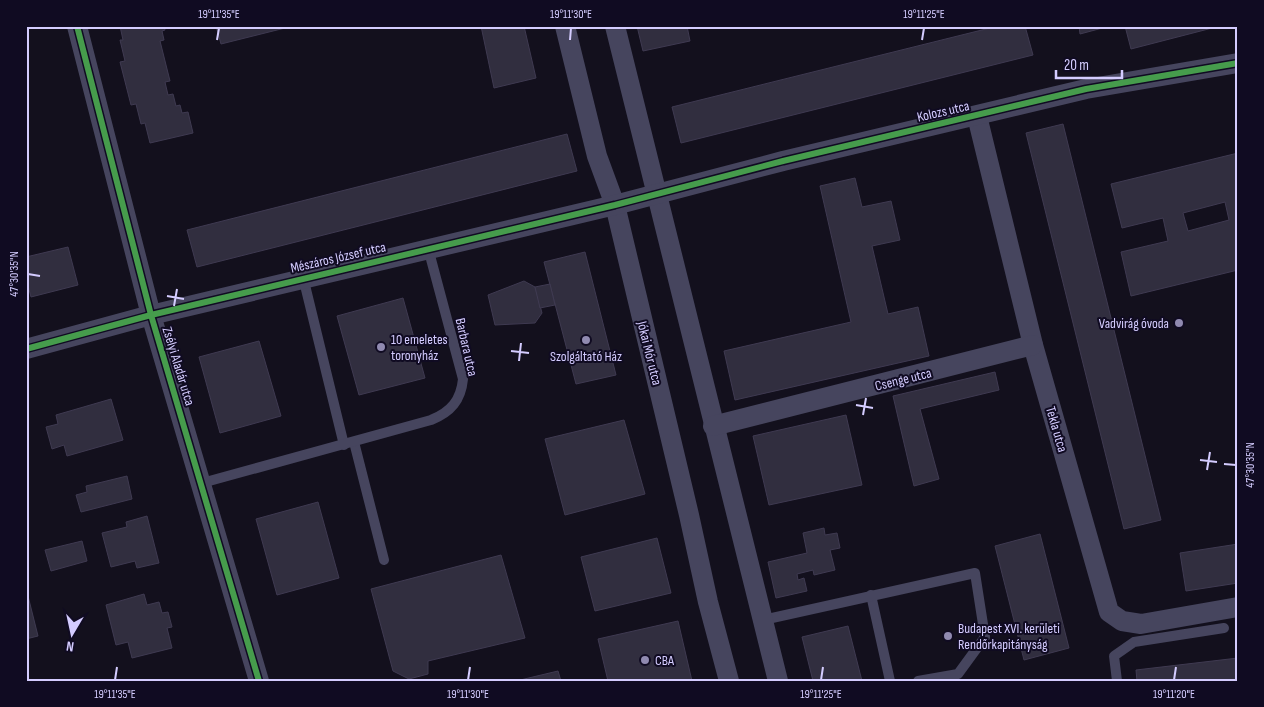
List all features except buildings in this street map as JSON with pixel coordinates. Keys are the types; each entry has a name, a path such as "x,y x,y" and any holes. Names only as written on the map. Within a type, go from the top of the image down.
{"street":[{"name":"Zsélyi Aladár utca","path":"76,26 151,315 259,681"},
{"name":"Jókai Mór utca","path":"565,26 597,156 615,204 690,514 708,602 729,681"},
{"path":"615,26 778,681"},
{"name":"Kolozs utca","path":"656,194 783,161 1086,89 1238,63"},
{"name":"Tekla utca","path":"977,116 1033,346 1109,612 1122,621 1141,624 1238,607"},
{"name":"Mészáros József utca","path":"26,349 303,277 656,194"},
{"name":"Csenge utca","path":"713,426 1033,346"}],"lane":[{"name":"Barbara utca","path":"202,483 443,415 458,398 463,379 428,248"},
{"path":"303,277 384,560"},
{"path":"764,620 975,573 986,637 958,674 918,681"},
{"path":"870,595 890,681"},
{"path":"1117,681 1114,656 1134,642 1224,628"}],"cycle path":[{"path":"77,26 151,315 259,681"},
{"path":"26,349 151,315 615,205 783,161 1086,89 1238,63"}],"place":[{"name":"Vadvirág óvoda","path":"1179,323"},
{"name":"Szolgáltató Ház","path":"586,340"},
{"name":"10 emeletes toronyház","path":"381,347"},
{"name":"Budapest XVI. kerületi Rendőrkapitányság","path":"948,636"},
{"name":"CBA","path":"645,660"}]}
